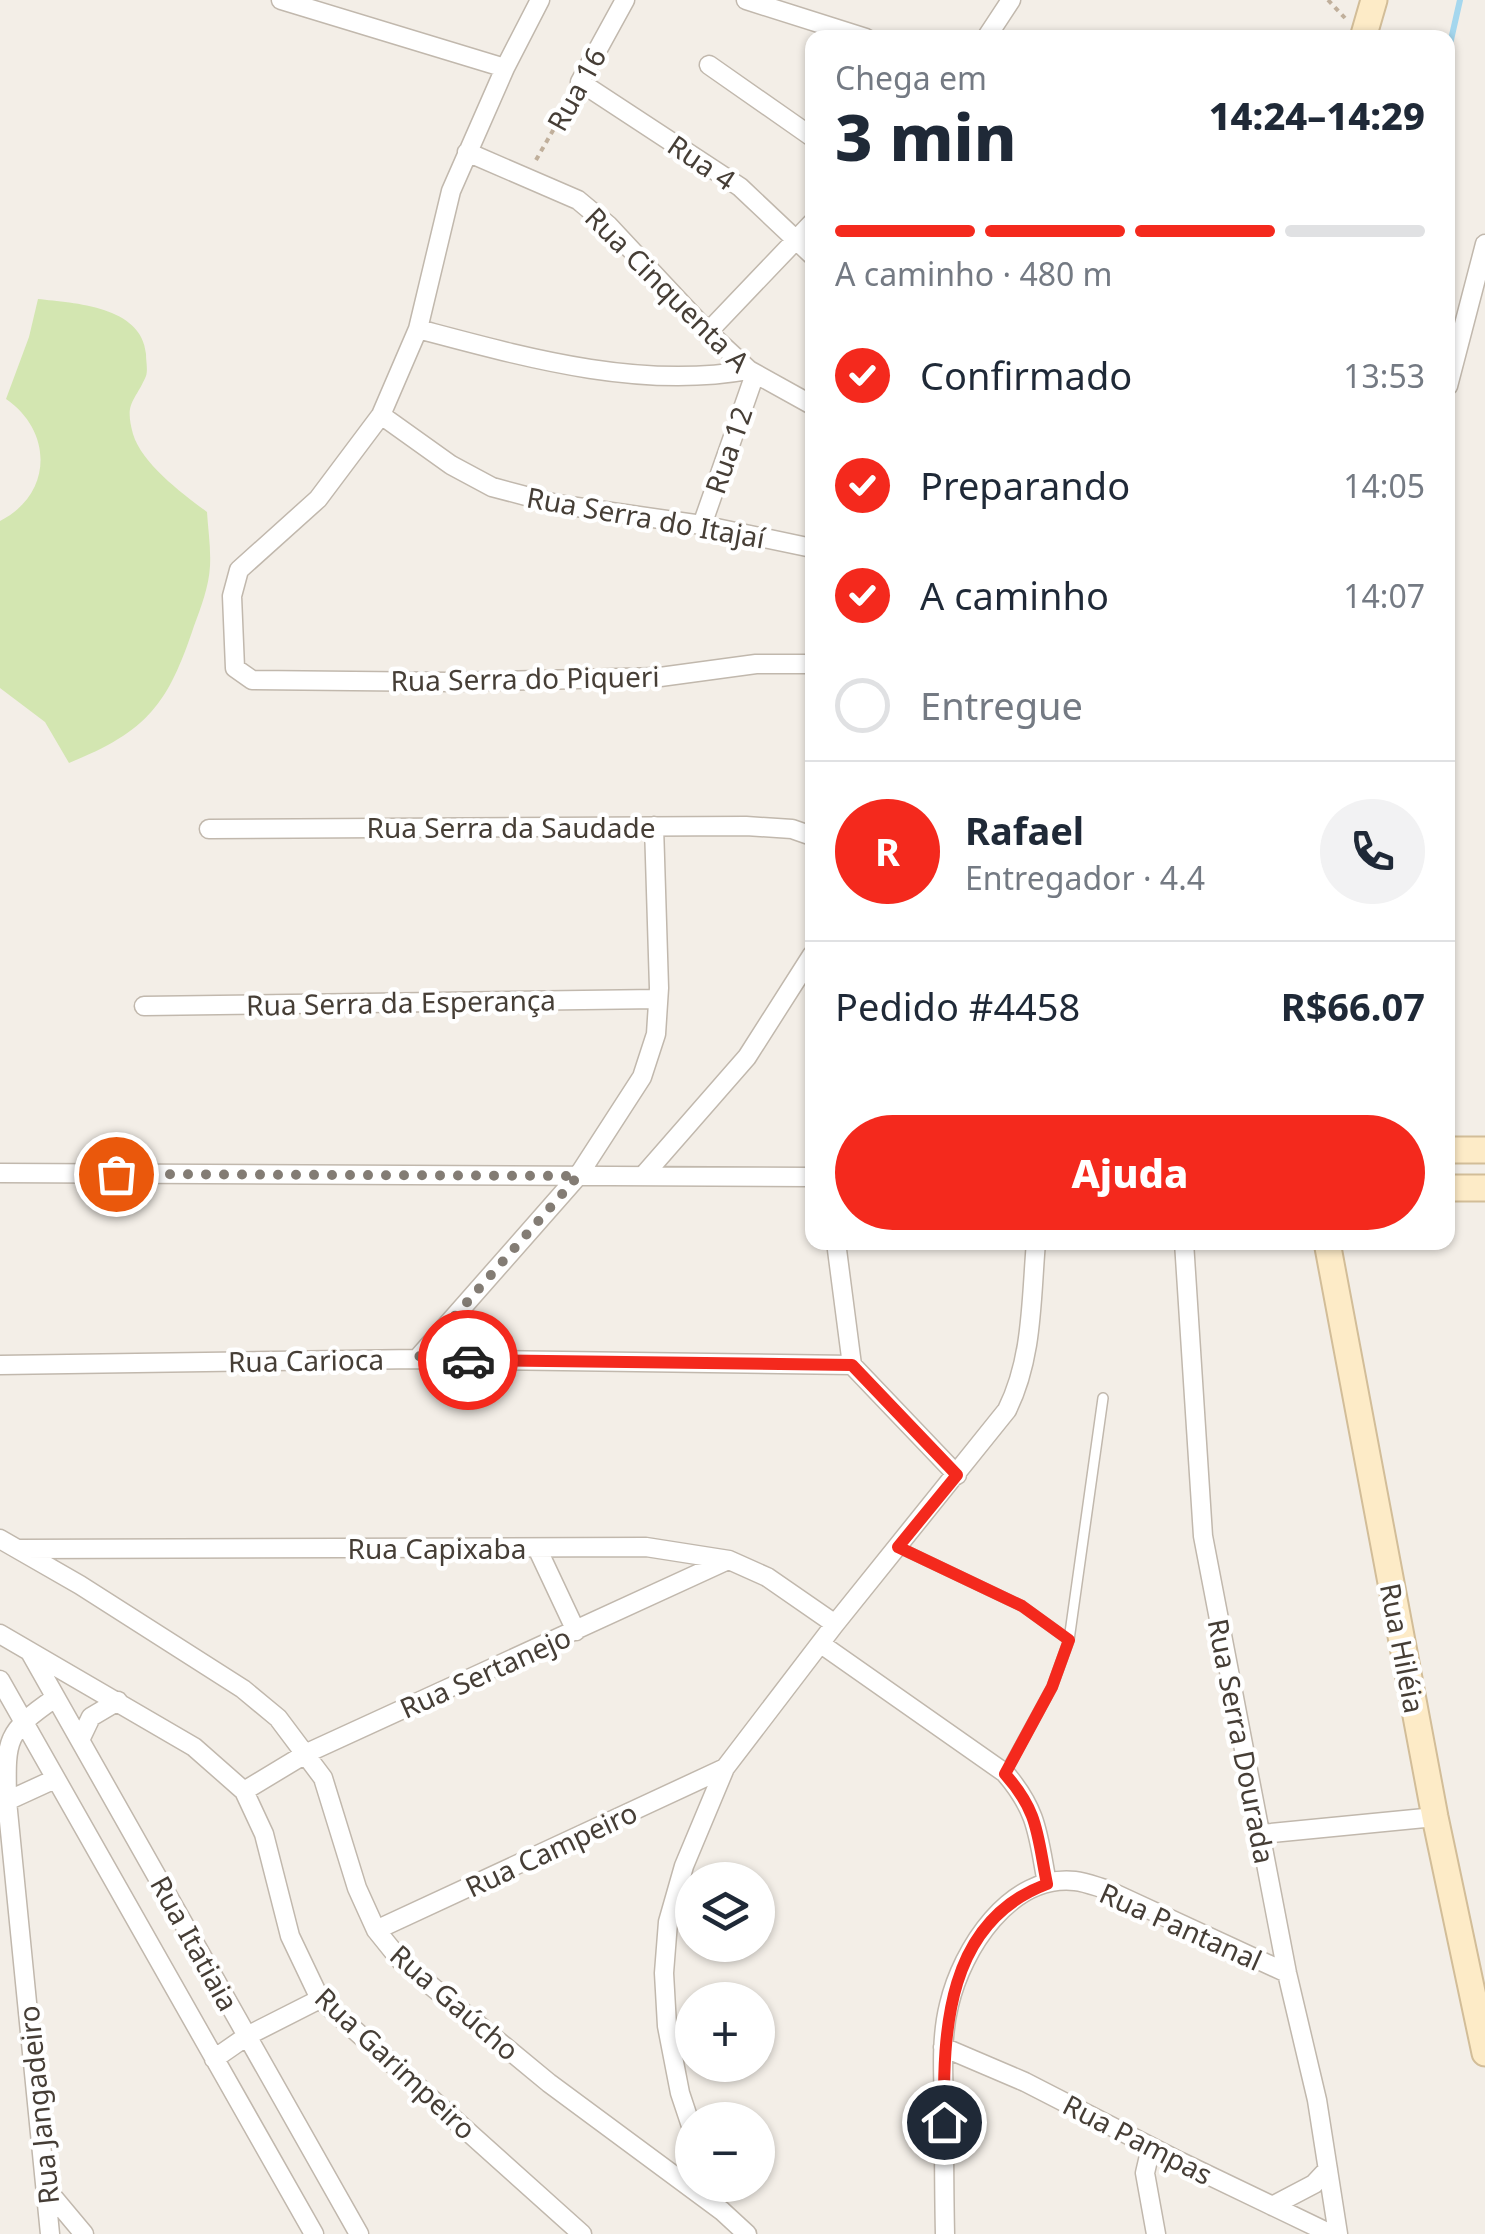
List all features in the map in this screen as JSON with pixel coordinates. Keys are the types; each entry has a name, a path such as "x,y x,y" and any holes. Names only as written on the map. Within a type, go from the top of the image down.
{"main road":[{"path":"1365,30 1374,0"},
{"path":"1455,1150 1485,1150"},
{"path":"1455,1188 1485,1188"},
{"name":"Rua Hiléia","path":"1328,1250 1435,1818 1485,2053"}],"street":[{"path":"281,0 504,68"},
{"path":"381,415 418,329 442,222 467,152 504,68 540,0"},
{"name":"Rua 16","path":"580,82 625,0"},
{"path":"747,0 841,30"},
{"path":"991,30 1011,0"},
{"path":"709,65 805,132"},
{"name":"Rua 4","path":"580,82 740,187 805,249"},
{"name":"Rua Cinquenta A","path":"467,152 578,200 608,225 708,332 752,372 805,401"},
{"path":"708,332 805,230"},
{"path":"1455,359 1485,244"},
{"path":"418,329 532,359 639,374 752,372"},
{"name":"Rua 12","path":"702,525 752,372"},
{"name":"Rua Serra do Itajaí","path":"381,415 451,465 492,487 556,504 702,525 805,547"},
{"name":"Rua Serra do Piqueri","path":"381,415 318,499 239,570 232,596 232,662 239,674 252,680 452,682 660,677 756,664 805,664"},
{"path":"417,1359 578,1176 642,1077 656,1034 658,998 654,826"},
{"name":"Rua Serra da Saudade","path":"209,829 654,826 792,828 805,833"},
{"path":"643,1176 747,1057 805,967"},
{"name":"Rua Serra da Esperança","path":"144,1006 658,998"},
{"path":"0,1173 805,1177"},
{"path":"837,1250 852,1365 957,1475"},
{"path":"683,2102 667,2026 665,1956 668,1922 684,1866 725,1768 1007,1410 1020,1384 1027,1353 1035,1250"},
{"name":"Rua Serra Dourada","path":"1185,1250 1204,1536 1287,1973 1317,2100 1335,2234"},
{"name":"Rua Carioca","path":"0,1365 417,1359 852,1365"},
{"name":"Rua Gaúcho","path":"0,1540 242,1688 278,1718 323,1778 357,1888 376,1930 400,1961 549,2083 722,2211 747,2234"},
{"name":"Rua Capixaba","path":"20,1549 646,1547 729,1560 767,1576 835,1624"},
{"path":"537,1548 576,1631"},
{"name":"Rua Sertanejo","path":"244,1791 306,1753 729,1560"},
{"name":"Rua Garimpeiro","path":"0,1634 194,1747 244,1791 264,1834 290,1936 320,1999 582,2234"},
{"path":"820,1644 1005,1774 1033,1812 1047,1884 1021,1893 986,1928 964,1966 949,2004 943,2047 944,2234"},
{"name":"Rua Itatiaia","path":"30,1652 360,2234"},
{"name":"Rua Itatiaia","path":"0,1680 314,2234"},
{"path":"22,1721 55,1698"},
{"path":"80,1740 91,1717 118,1701"},
{"name":"Rua Jangadeiro","path":"22,1721 6,1757 7,1801 50,2234"},
{"name":"Rua Campeiro","path":"376,1930 725,1768"},
{"path":"7,1801 55,1778"},
{"path":"1261,1834 1435,1818"},
{"name":"Rua Pantanal","path":"1047,1884 1075,1881 1105,1889 1287,1973"},
{"path":"214,2059 247,2036 320,1999"},
{"name":"Rua Pampas","path":"943,2047 1025,2082 1335,2234"},
{"path":"1151,2147 1145,2173 1156,2234"},
{"path":"1272,2206 1314,2184 1328,2169"},
{"path":"48,2192 84,2234"},
{"path":"719,2202 722,2211"}],"lane":[{"path":"1005,1774 1052,1687 1069,1640 1103,1398"},
{"path":"898,1547 1022,1606 1069,1640"}],"path":[{"name":"Rua 16","path":"527,177 580,82"}],"green space":[{"path":"38,299 104,310 120,317 142,338 147,371 130,408 133,434 154,467 207,512 210,545 204,596 175,676 164,695 151,712 118,739 69,763 45,722 0,688 0,521 30,496 41,463 33,428 6,399 29,337"}],"waterway":[{"path":"1453,30 1460,0"}],"way so far":[{"path":"116,1174 578,1176 417,1359 468,1360"}],"route":[{"path":"468,1360 852,1365 957,1475 898,1547 1022,1606 1069,1640 1052,1687 1005,1774 1033,1812 1047,1884 1021,1893 1004,1908 986,1928 964,1966 949,2004 943,2047 944,2122"}]}
